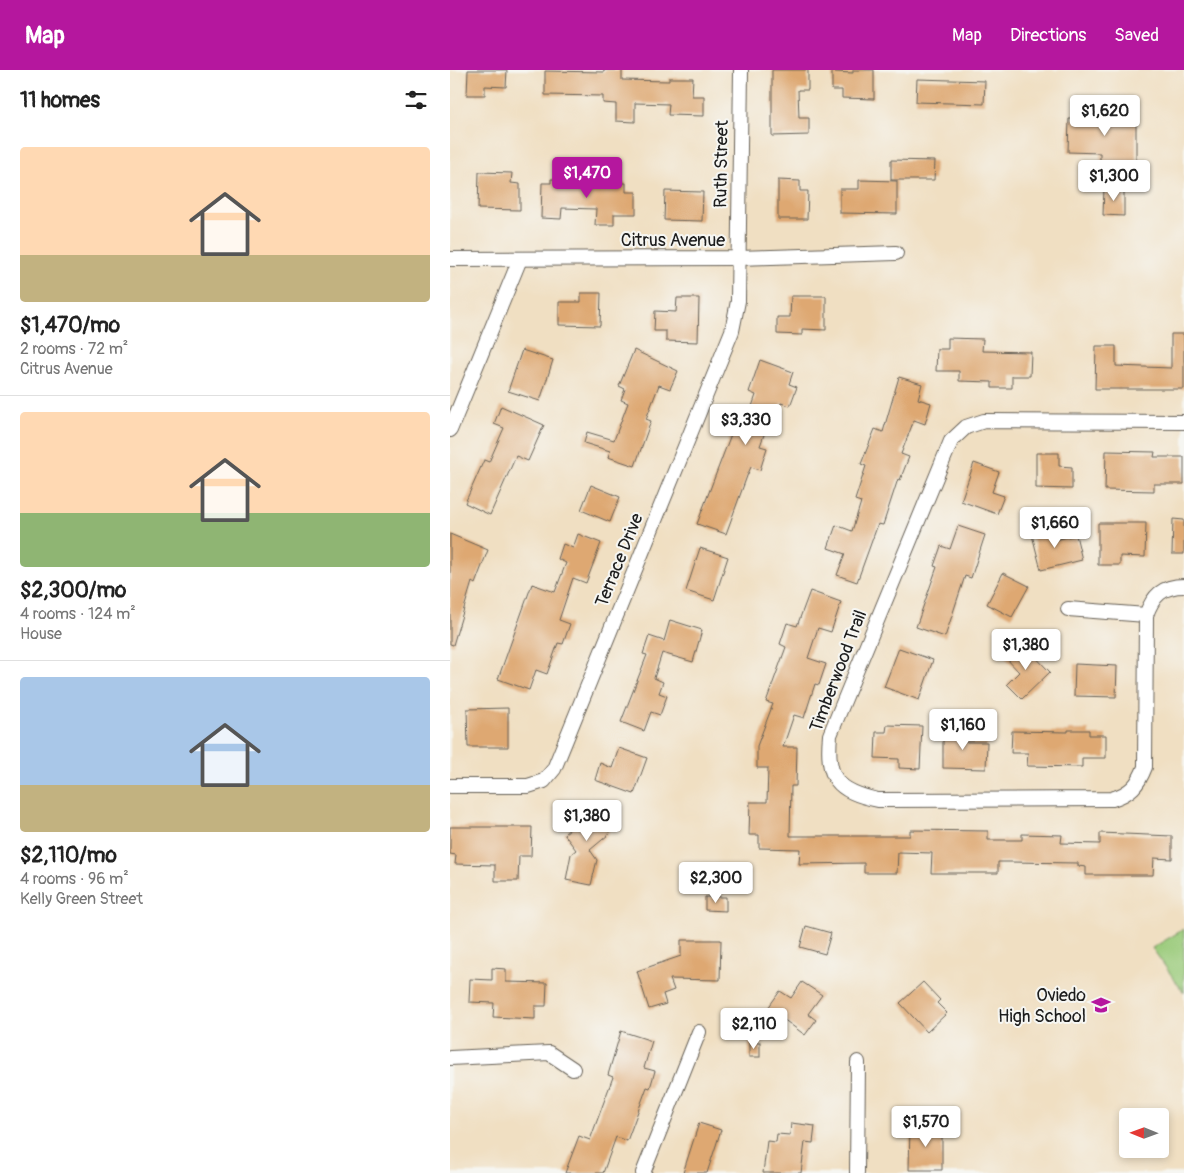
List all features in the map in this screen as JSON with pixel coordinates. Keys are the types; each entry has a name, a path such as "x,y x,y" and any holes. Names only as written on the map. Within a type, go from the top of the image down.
{"street":[{"name":"Ruth Street","path":"738,258 741,70"},
{"name":"Citrus Avenue","path":"450,259 738,258 896,253"},
{"name":"Terrace Drive","path":"450,786 528,786 544,781 554,769 732,331 738,302 738,258"},
{"path":"450,430 520,259"},
{"name":"Timberwood Trail","path":"1184,422 984,421 966,427 951,441 830,735 828,758 835,780 854,795 878,800 1112,798 1126,795 1138,784 1145,767 1146,615 1152,600 1160,592 1176,586 1184,586"},
{"path":"1068,609 1146,615"},
{"path":"643,1173 699,1032"},
{"path":"450,1058 549,1053 573,1069"},
{"path":"857,1173 858,1062"}],"green space":[{"path":"1184,929 1184,993 1152,948"}],"building":[{"path":"468,70 507,70 506,87 485,86 485,95 467,95"},
{"path":"604,70 622,70 622,80 669,81 669,78 693,78 692,96 704,96 704,116 668,115 669,104 635,103 635,122 616,121 616,104 603,103 603,96 545,95 545,71 604,72"},
{"path":"772,70 808,70 808,90 798,90 799,118 809,118 809,135 772,136"},
{"path":"853,70 874,70 874,99 842,98 842,90 832,90 832,72 853,73"},
{"path":"917,79 985,81 984,104 916,102"},
{"path":"1101,113 1136,114 1136,161 1100,161 1100,153 1068,152 1069,119 1101,119"},
{"path":"891,160 935,161 934,180 891,180"},
{"path":"479,172 512,173 511,183 520,184 520,210 478,209"},
{"path":"551,179 583,180 583,183 626,183 626,192 636,192 636,214 614,214 614,225 595,225 596,209 562,208 561,219 541,218 542,183 551,183"},
{"path":"778,180 800,181 800,191 808,191 807,219 778,219"},
{"path":"859,180 897,181 897,214 840,213 840,189 859,189"},
{"path":"1104,188 1124,189 1124,216 1103,215"},
{"path":"665,191 703,192 702,221 664,220"},
{"path":"581,293 601,293 600,326 559,325 559,302 581,302"},
{"path":"791,296 826,296 826,330 802,329 802,335 777,334 777,317 790,317"},
{"path":"677,298 699,298 698,342 666,341 666,331 654,331 655,311 676,312"},
{"path":"1171,334 1184,334 1184,389 1095,389 1096,346 1116,346 1116,366 1171,368"},
{"path":"948,338 983,339 982,351 1031,352 1030,376 1012,376 1012,388 992,388 992,382 959,381 959,371 936,371 937,349 948,349"},
{"path":"522,350 553,360 540,401 508,391"},
{"path":"634,350 678,371 670,389 659,385 646,419 651,421 635,466 608,457 610,451 584,443 587,432 614,440 628,403 621,400 625,389 619,386"},
{"path":"760,360 793,372 789,384 797,387 790,406 781,403 777,414 772,412 760,446 767,448 760,470 751,467 726,534 697,524 736,421 746,424 756,395 749,392"},
{"path":"899,377 922,384 918,399 931,403 925,424 914,420 901,454 909,457 900,480 898,479 883,525 878,524 857,582 837,575 845,554 828,548 836,525 852,531 861,502 855,500 866,466 861,464 875,429 883,432"},
{"path":"501,406 544,425 528,461 516,456 490,515 465,503 484,460 489,462 504,428 494,424"},
{"path":"1106,451 1155,452 1154,457 1184,457 1184,484 1154,484 1154,491 1105,490"},
{"path":"1036,453 1059,453 1059,466 1072,467 1072,489 1036,488"},
{"path":"974,463 999,472 992,492 1004,496 997,514 961,501"},
{"path":"591,485 620,497 610,522 581,510"},
{"path":"1173,519 1184,520 1184,554 1172,554"},
{"path":"1098,523 1146,523 1145,557 1120,556 1120,565 1098,565"},
{"path":"958,526 985,535 971,578 965,576 945,637 916,627 937,567 934,566 941,546 950,549"},
{"path":"1051,526 1055,540 1076,535 1082,560 1041,570 1031,531"},
{"path":"450,534 488,550 475,584 472,582 453,645 450,644"},
{"path":"578,534 601,543 586,583 573,578 559,620 570,624 563,644 558,643 547,674 536,670 529,690 498,679 532,584 555,592 566,563 558,559 563,544 573,548"},
{"path":"700,548 728,557 714,600 686,591"},
{"path":"1003,573 1029,586 1012,617 987,604"},
{"path":"810,591 841,602 831,632 818,628 808,658 826,664 819,685 815,684 804,718 794,715 783,747 797,747 796,786 791,786 790,836 910,836 910,830 988,831 988,840 1022,840 1022,834 1062,835 1061,843 1100,844 1100,833 1172,836 1172,859 1154,858 1153,875 1086,875 1086,867 1078,866 1078,863 1010,862 998,862 998,873 931,873 932,853 898,852 897,873 864,873 864,863 799,864 800,849 759,848 759,835 749,835 750,802 767,802 768,768 757,768 757,746 773,704 766,702 786,647 780,644 787,623 797,626"},
{"path":"670,620 702,630 693,662 662,653 654,678 663,682 659,693 667,696 660,715 651,712 644,731 621,722 647,655 643,654 649,636 664,641"},
{"path":"1021,642 1050,672 1022,699 1007,684 1019,672 1005,657"},
{"path":"899,648 933,660 919,700 884,687"},
{"path":"1075,664 1117,666 1116,697 1074,696"},
{"path":"508,708 508,747 468,747 467,709"},
{"path":"887,725 922,726 920,769 899,768 899,759 875,758 876,732 886,732"},
{"path":"943,729 965,730 965,742 987,742 986,769 943,768"},
{"path":"1068,730 1089,730 1089,735 1106,735 1106,758 1082,758 1082,767 1027,766 1028,753 1011,753 1012,731 1068,732"},
{"path":"619,748 647,758 634,794 595,780 600,763 612,768"},
{"path":"595,802 600,803 612,819 608,835 590,850 597,860 591,885 566,880 571,854 576,850 564,834 571,828 573,820"},
{"path":"450,827 532,827 531,856 519,856 518,881 495,881 495,865 455,864 456,855 450,854"},
{"path":"705,897 726,897 726,911 705,910"},
{"path":"806,926 831,933 825,954 800,947"},
{"path":"681,940 721,940 720,980 670,979 674,990 663,994 666,1004 649,1009 637,971 681,956"},
{"path":"492,968 506,969 506,982 547,983 546,1006 535,1006 535,1019 493,1017 494,1003 469,1002 470,979 492,980"},
{"path":"802,982 822,995 808,1014 816,1020 805,1035 768,1008 780,991 791,998"},
{"path":"923,982 940,1000 937,1003 947,1013 927,1032 900,1003"},
{"path":"621,1031 652,1041 644,1068 655,1071 650,1088 647,1087 627,1141 616,1137 603,1173 565,1173 579,1136 590,1140 613,1077 608,1075"},
{"path":"749,1042 760,1042 760,1057 749,1057"},
{"path":"699,1123 721,1130 707,1173 683,1173"},
{"path":"791,1123 815,1126 813,1143 805,1142 801,1173 763,1173 767,1141 776,1142 777,1134 790,1135"},
{"path":"910,1126 942,1126 942,1170 909,1170"}],"place":[{"name":"Oviedo High School","path":"1101,1005"}]}
